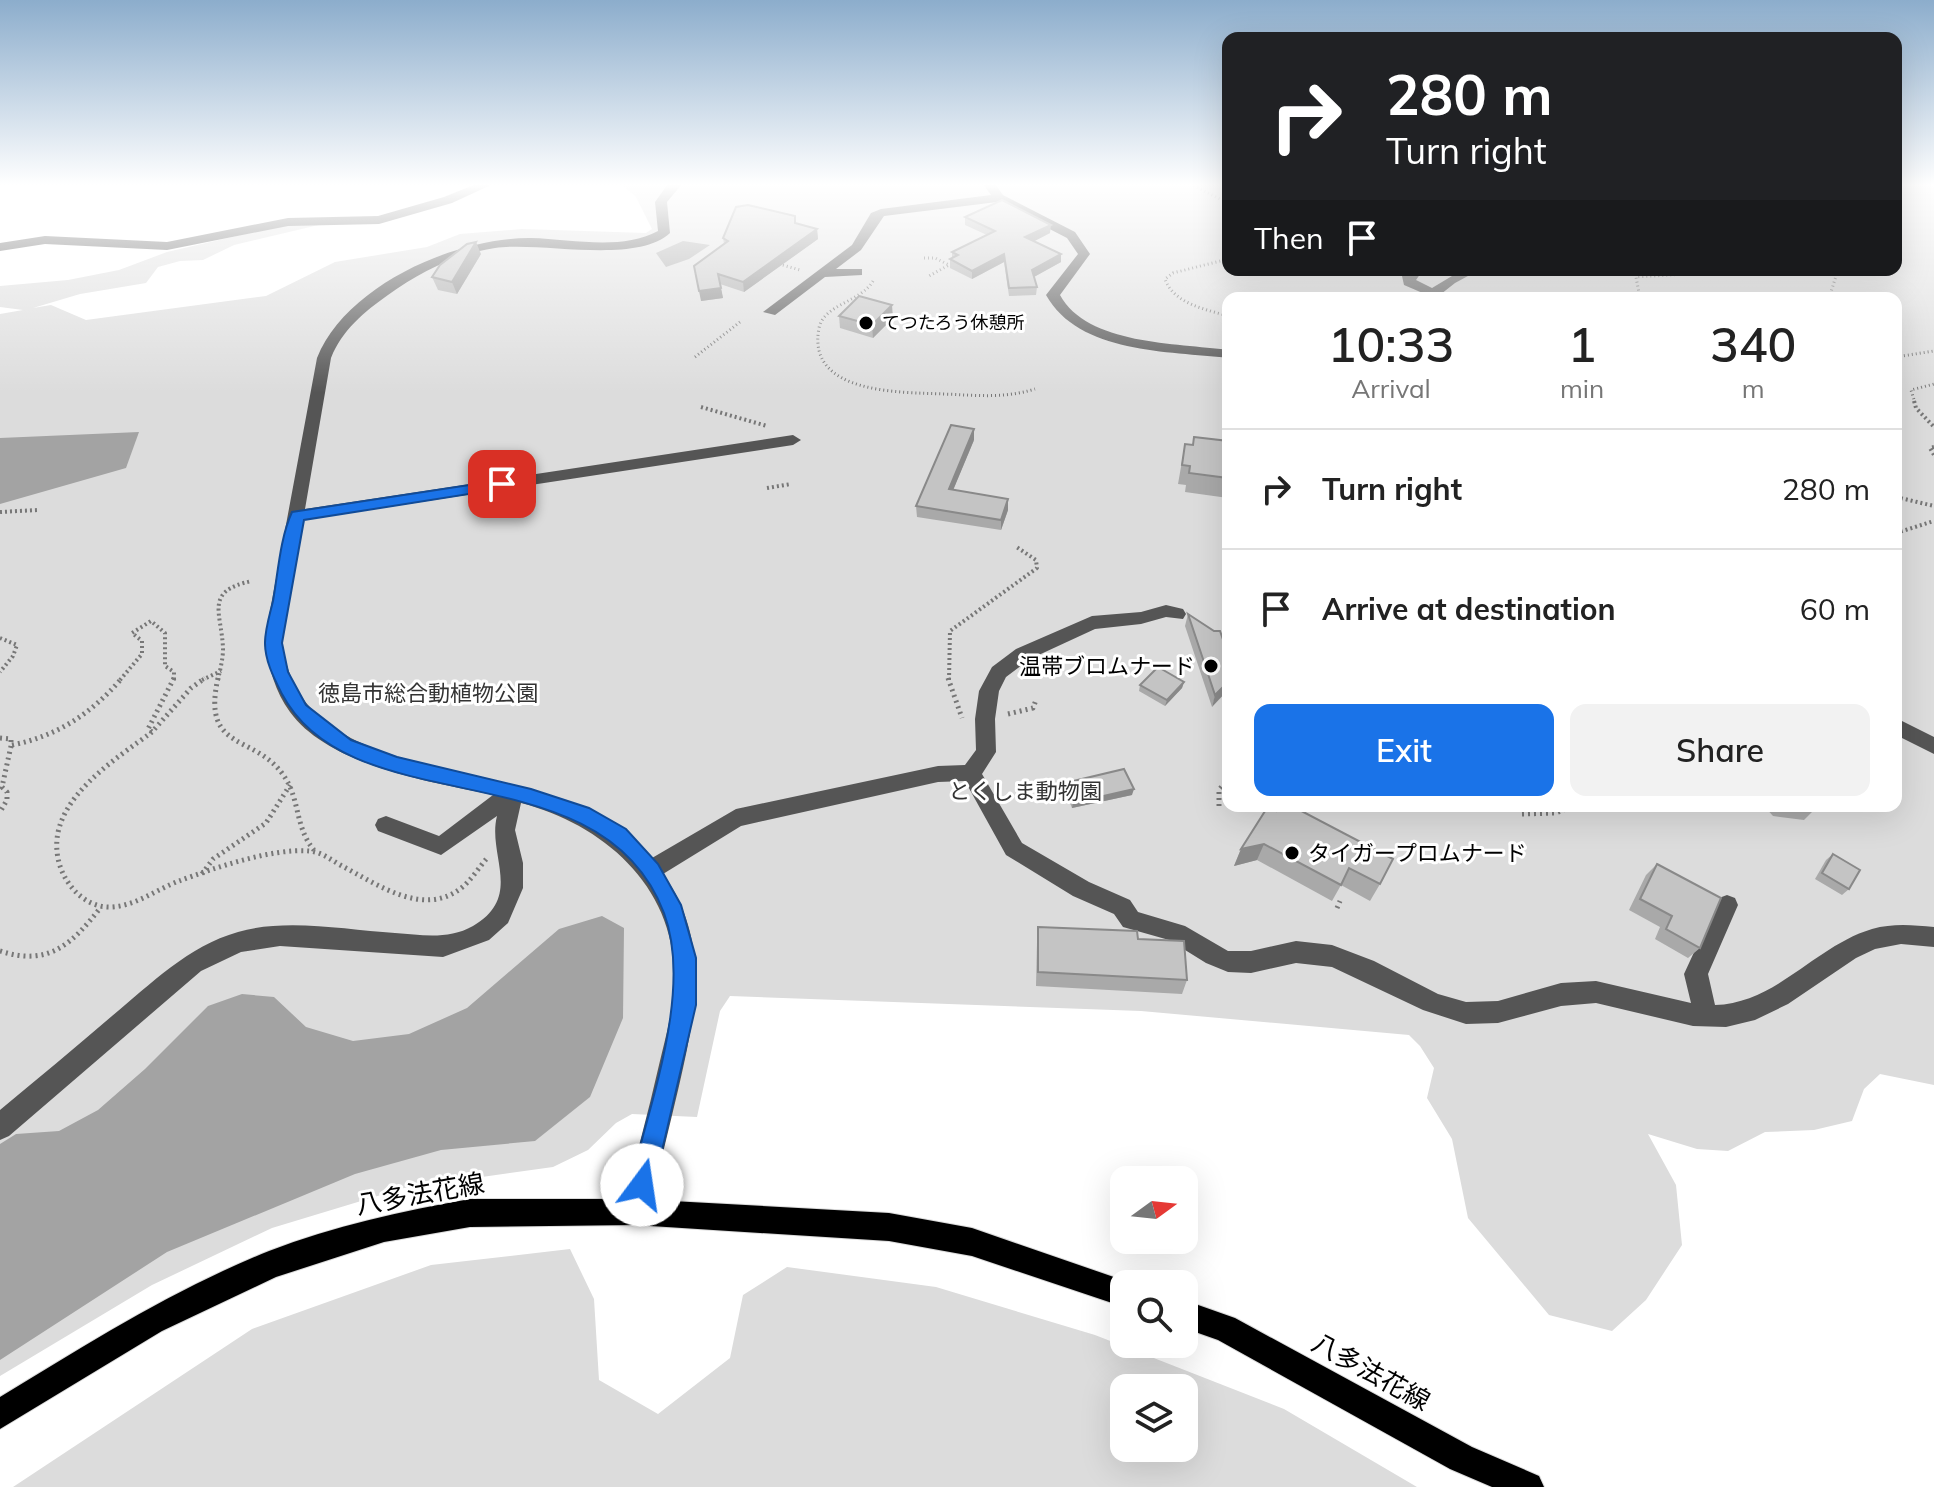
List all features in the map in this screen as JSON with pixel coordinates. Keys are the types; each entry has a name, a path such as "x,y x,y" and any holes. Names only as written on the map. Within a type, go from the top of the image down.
{"main road":[{"name":"八多法花線","path":"0,1414 152,1321 272,1264 384,1228 470,1213 635,1212 889,1227 972,1242 1110,1288"},
{"name":"八多法花線","path":"1198,1319 1225,1328 1461,1458 1528,1487"}],"street":[{"path":"456,253 402,278 344,322 328,344 273,643 279,672 299,710 345,745 395,764 513,792 582,814 619,835 651,870 673,911 685,958 685,1005 635,1212"},
{"path":"770,312 849,253"},
{"path":"1084,253 1053,295 1063,315 1076,325 1108,336 1222,353"},
{"path":"823,275 857,272"},
{"path":"1409,276 1409,282 1425,292"},
{"path":"1436,292 1459,276"},
{"path":"297,516 793,440"},
{"path":"971,773 986,752 985,719 989,691 999,672 1023,654 1092,623 1141,618 1166,611 1177,614"},
{"path":"1902,729 1934,746"},
{"path":"651,870 736,818 938,774 971,773"},
{"path":"971,773 1014,849 1081,889 1122,907 1131,920 1181,934 1211,955 1235,963 1296,952 1335,957 1443,1007 1466,1013 1490,1013 1573,990 1642,999 1706,1017 1729,1015 1774,1001 1858,943 1897,933 1912,932 1934,937"},
{"path":"386,825 441,846 513,792"},
{"path":"0,1127 193,963 239,942 280,936 443,947 481,933 500,916 512,888 512,863 504,830 513,792"},
{"path":"1706,1017 1696,974 1727,905"}],"path":[{"path":"924,258 935,258 949,265 929,276"},
{"path":"1222,261 1173,273 1165,279 1171,292 1180,298 1222,314"},
{"path":"772,262 823,275"},
{"path":"874,276 872,286 863,295 833,309 818,330 825,360 846,381 867,390 895,394 944,394 988,399 1035,389"},
{"path":"1639,292 1636,277 1652,276"},
{"path":"695,357 740,322"},
{"path":"1902,356 1934,351"},
{"path":"1934,384 1911,390 1916,408 1934,427"},
{"path":"701,407 768,426"},
{"path":"1934,447 1930,448 1934,455"},
{"path":"767,488 791,484"},
{"path":"1902,498 1934,506"},
{"path":"0,512 38,510"},
{"path":"1902,531 1934,521"},
{"path":"947,675 950,631 1037,568 1036,560 1015,546"},
{"path":"252,581 224,590 218,599 217,618 223,650 215,705 217,722 231,737 278,767 290,785 298,826 306,842 315,850 419,901 443,898 463,887 491,854 506,847"},
{"path":"12,745 52,735 104,701 142,654 142,641 132,633 151,621 165,633 165,666 174,672 171,690 151,715 148,729 152,732"},
{"path":"0,638 17,645 13,656 0,672"},
{"path":"221,671 202,677 192,685 152,732 97,775 73,801 62,824 56,849 58,862 84,900 101,907 140,901 179,881 273,855 315,850"},
{"path":"985,719 1033,708 1036,700"},
{"path":"0,738 11,739 12,745 11,760 2,787 7,792 7,800 0,810"},
{"path":"202,875 207,862 262,827 280,805 290,785"},
{"path":"1219,806 1219,790 1222,786"},
{"path":"1522,814 1560,812"},
{"path":"0,951 27,957 46,956 81,934 101,907"}],"green space":[{"name":"徳島市総合動植物公園","path":"163,253 217,253 203,260 180,261 158,267 146,283 80,294 33,308 51,305 86,320 266,296 335,262 388,253 1222,253 1222,276 1902,276 1902,253 1934,253 1934,1085 1880,1074 1864,1089 1852,1121 1814,1130 1765,1132 1728,1151 1697,1149 1648,1134 1676,1185 1682,1245 1646,1300 1612,1331 1549,1315 1468,1218 1452,1139 1427,1098 1434,1068 1409,1035 1141,1011 730,996 720,1011 697,1117 632,1114 616,1123 588,1150 553,1167 404,1188 272,1228 152,1285 0,1376 0,314 23,310 0,307 0,286 68,280 119,270"},
{"path":"570,1249 594,1299 599,1380 658,1414 730,1358 743,1295 787,1267 936,1287 1110,1341 1110,1358 1154,1358 1195,1374 1110,1374 1110,1462 1198,1462 1198,1375 1284,1409 1417,1487 13,1487 252,1329 431,1265"}],"shaded area":[{"path":"656,253 697,253 689,259 666,267"},
{"path":"139,432 126,468 0,504 0,438"},
{"path":"602,916 624,928 623,1018 590,1097 535,1141 441,1150 355,1174 167,1252 0,1360 0,1144 16,1134 59,1131 98,1110 145,1069 208,1006 242,994 274,997 306,1027 353,1041 409,1034 467,1008 559,929"}],"building":[{"path":"455,253 469,253 452,282 432,277 440,265"},
{"path":"711,253 783,253 743,282 718,274 721,288 699,291 694,266"},
{"path":"955,253 1061,254 1032,270 1037,287 1009,288 1004,254 972,271 950,259 958,255"},
{"path":"859,296 892,305 872,325 839,316"},
{"path":"951,425 974,429 949,489 1008,499 1001,520 916,506"},
{"path":"1194,437 1222,440 1222,477 1189,473 1190,466 1182,465 1185,444 1193,445"},
{"path":"1188,614 1214,631 1220,631 1222,637 1222,688 1215,695"},
{"path":"1158,667 1184,682 1167,700 1140,685"},
{"path":"1124,769 1134,789 1073,803 1065,783"},
{"path":"1264,812 1303,812 1393,859 1380,884 1349,868 1341,885 1264,844 1241,849"},
{"path":"1833,854 1860,870 1849,889 1822,873"},
{"path":"1657,864 1721,898 1700,948 1666,929 1672,916 1640,899"},
{"path":"1038,927 1137,931 1138,939 1184,941 1187,980 1038,972"}],"place":[{"name":"てつたろう休憩所","path":"866,323"},
{"name":"温帯ブロムナード","path":"1211,666"},
{"name":"タイガープロムナード","path":"1292,853"}],"route":[{"path":"502,484 297,516 273,643 279,672 299,710 345,745 395,764 531,797 582,814 619,835 651,870 673,911 685,958 685,1005 642,1185"}],"park label":[{"name":"とくしま動物園","path":"1025,791"}]}
